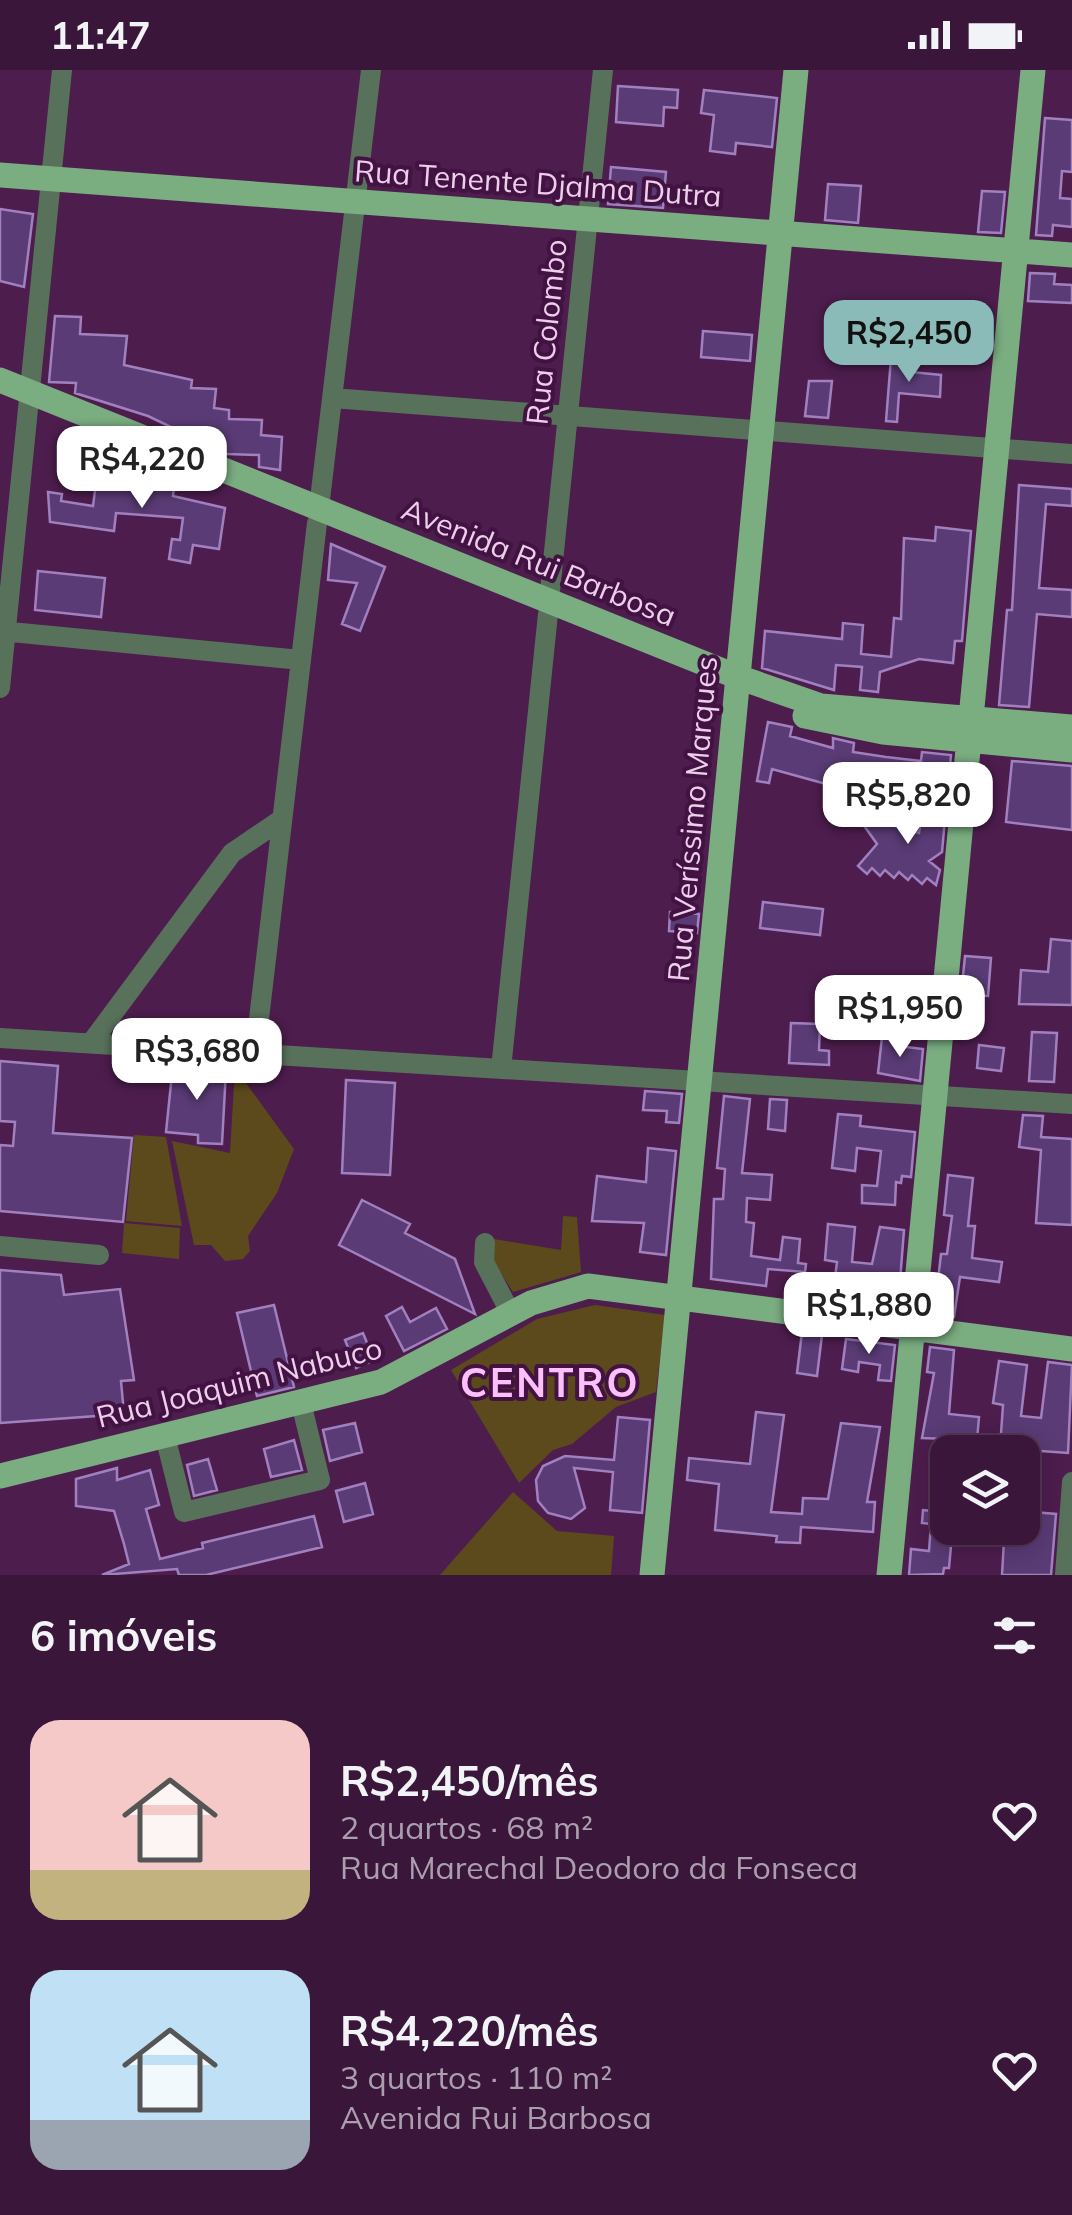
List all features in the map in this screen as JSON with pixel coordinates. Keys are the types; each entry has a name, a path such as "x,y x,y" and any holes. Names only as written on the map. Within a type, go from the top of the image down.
{"main road":[{"name":"Rua Veríssimo Marques","path":"652,1575 796,70"},
{"path":"889,1575 1033,70"},
{"name":"Rua Tenente Djalma Dutra","path":"0,175 1072,255"},
{"name":"Avenida Rui Barbosa","path":"0,380 29,400 737,683 821,706 971,729 1072,750"},
{"name":"Avenida Rui Barbosa","path":"0,398 29,400"},
{"name":"Avenida Rui Barbosa","path":"971,729 1072,727"},
{"name":"Rua Joaquim Nabuco","path":"0,1476 301,1403 406,1372 550,1294 588,1286 1072,1350"}],"street":[{"path":"0,688 62,70"},
{"path":"255,1054 370,70"},
{"name":"Rua Colombo","path":"501,1069 603,70"},
{"path":"332,398 1072,454"},
{"path":"3,631 301,660"},
{"path":"91,1044 232,853 282,819"},
{"path":"0,1038 1072,1104"},
{"path":"485,1243 484,1262 511,1314"},
{"path":"0,1246 100,1255"},
{"path":"165,1436 184,1512 320,1480 301,1403"},
{"path":"1065,1575 1072,1482"}],"shaded area":[{"path":"235,1068 294,1149 277,1193 248,1236 250,1251 243,1259 225,1261 211,1245 194,1245 172,1141 230,1153"},
{"path":"134,1135 166,1137 182,1226 126,1221"},
{"path":"563,1216 577,1217 581,1272 513,1292 493,1261 494,1239 561,1250"},
{"path":"124,1223 180,1228 179,1259 122,1253"},
{"path":"595,1305 665,1315 656,1392 616,1407 572,1444 553,1450 519,1483 451,1370 537,1319"},
{"path":"513,1492 557,1531 614,1536 611,1575 440,1575"}],"building":[{"path":"618,86 678,90 677,108 664,107 663,126 616,122"},
{"path":"704,90 777,98 772,147 736,143 735,154 710,151 714,115 701,113"},
{"path":"1045,118 1072,120 1072,172 1062,171 1060,198 1072,199 1072,227 1053,225 1052,236 1036,235"},
{"path":"611,167 666,172 663,208 608,204"},
{"path":"828,184 861,186 858,223 825,220"},
{"path":"982,191 1005,192 1001,233 978,232"},
{"path":"0,209 33,214 24,287 0,281"},
{"path":"1030,273 1055,274 1054,284 1072,285 1072,303 1028,301"},
{"path":"55,316 81,317 80,334 127,336 124,365 192,380 191,388 216,389 214,408 229,410 229,419 262,420 261,435 282,437 280,470 259,467 259,455 227,454 148,416 75,393 76,383 49,382"},
{"path":"703,331 752,335 750,361 701,357"},
{"path":"891,358 912,360 911,372 941,375 940,397 899,393 897,422 886,421"},
{"path":"809,381 832,381 828,418 805,416"},
{"path":"98,468 146,475 145,485 174,488 173,496 225,508 219,549 193,545 190,563 169,559 172,539 180,540 183,518 116,513 114,531 50,522 48,492 62,494 61,501 93,506"},
{"path":"1019,485 1072,489 1072,506 1046,504 1039,588 1072,590 1072,617 1037,614 1029,707 999,705 1007,610 1012,610"},
{"path":"936,527 971,531 962,641 955,641 953,663 919,659 880,672 878,692 860,690 862,667 836,665 834,690 762,668 765,631 842,639 843,623 863,625 861,654 891,657 894,618 901,619 904,538 935,541"},
{"path":"331,544 385,567 360,631 342,624 357,583 328,580"},
{"path":"38,571 105,578 101,617 35,610"},
{"path":"768,722 792,727 790,736 833,748 833,738 854,743 853,752 921,761 922,752 951,755 949,777 914,773 911,799 881,796 880,802 825,794 826,784 772,769 769,783 757,781"},
{"path":"1012,761 1072,766 1072,830 1006,822"},
{"path":"924,804 946,807 942,852 929,861 940,870 936,885 927,878 922,884 912,875 908,880 899,872 894,878 885,870 880,876 872,868 867,874 858,866 877,844 865,827 874,820 919,833"},
{"path":"763,902 823,909 820,935 760,928"},
{"path":"670,912 699,914 697,933 669,931"},
{"path":"1051,939 1072,941 1072,1005 1019,1004 1021,970 1048,972"},
{"path":"965,956 991,958 988,996 961,995"},
{"path":"791,1023 820,1024 819,1050 829,1051 829,1065 789,1063"},
{"path":"1032,1032 1057,1033 1054,1082 1029,1081"},
{"path":"882,1037 896,1038 899,1046 923,1049 920,1081 878,1073"},
{"path":"979,1045 1004,1048 1001,1071 977,1068"},
{"path":"0,1061 58,1066 53,1133 132,1138 123,1222 0,1211 0,1145 13,1146 15,1122 0,1121"},
{"path":"173,1064 226,1070 222,1144 198,1143 198,1135 166,1132"},
{"path":"346,1080 395,1083 390,1175 342,1173"},
{"path":"645,1091 682,1094 679,1123 666,1122 667,1111 643,1110"},
{"path":"724,1096 750,1099 742,1173 772,1175 770,1200 747,1198 746,1222 754,1223 751,1256 780,1260 783,1237 800,1239 798,1263 806,1264 805,1272 768,1269 766,1286 711,1279 714,1199 723,1199 725,1169 717,1168"},
{"path":"770,1099 787,1100 785,1131 768,1129"},
{"path":"838,1114 861,1116 860,1126 915,1132 911,1177 902,1176 901,1183 896,1182 895,1205 862,1203 862,1185 877,1186 881,1151 857,1148 855,1171 832,1168"},
{"path":"1023,1115 1043,1116 1041,1137 1072,1139 1072,1225 1036,1223 1041,1150 1019,1147"},
{"path":"648,1148 676,1151 666,1255 640,1252 644,1223 592,1221 597,1176 646,1182"},
{"path":"948,1175 973,1178 968,1226 975,1226 972,1258 1002,1262 999,1282 960,1277 954,1317 934,1315 941,1254 947,1254 952,1216 944,1215"},
{"path":"362,1200 410,1224 405,1233 455,1259 475,1314 339,1245"},
{"path":"828,1224 855,1227 852,1262 872,1264 880,1227 904,1230 898,1307 832,1301 837,1262 825,1260"},
{"path":"0,1270 61,1275 64,1295 120,1289 134,1380 121,1381 124,1414 0,1423"},
{"path":"274,1305 294,1387 257,1396 237,1313"},
{"path":"402,1307 410,1322 436,1308 447,1329 404,1351 386,1316"},
{"path":"802,1332 822,1335 817,1376 797,1373"},
{"path":"363,1333 374,1360 356,1368 345,1340"},
{"path":"846,1339 895,1345 891,1381 878,1380 880,1365 859,1362 858,1372 842,1369"},
{"path":"930,1347 954,1350 949,1414 979,1417 977,1435 922,1438 934,1373 927,1372"},
{"path":"999,1361 1027,1365 1021,1416 1041,1418 1048,1362 1072,1365 1068,1453 1040,1451 1040,1435 1001,1435 1003,1405 993,1403"},
{"path":"756,1412 784,1415 771,1512 802,1514 803,1498 828,1499 841,1423 880,1427 867,1502 875,1502 873,1532 801,1527 800,1543 776,1542 777,1536 715,1530 719,1484 687,1480 689,1458 750,1464"},
{"path":"618,1417 650,1420 642,1513 610,1510 613,1472 574,1468 585,1508 571,1519 548,1513 538,1501 536,1480 543,1466 565,1456 614,1460"},
{"path":"355,1423 362,1452 330,1461 323,1430"},
{"path":"294,1440 302,1470 271,1477 264,1449"},
{"path":"208,1459 217,1490 194,1496 187,1465"},
{"path":"117,1468 117,1480 150,1470 159,1505 146,1509 160,1559 203,1548 202,1543 314,1516 322,1547 206,1575 179,1575 177,1569 102,1575 129,1564 124,1544 114,1511 76,1506 76,1479"},
{"path":"365,1483 373,1514 344,1522 336,1491"},
{"path":"923,1510 930,1511 930,1524 922,1523"},
{"path":"1040,1513 1056,1514 1051,1575 1002,1575 1004,1545 1040,1545"},
{"path":"930,1538 930,1545 951,1545 949,1568 944,1568 943,1574 909,1575 911,1549 929,1551"}],"district":[{"name":"CENTRO","path":"550,1382"}]}
